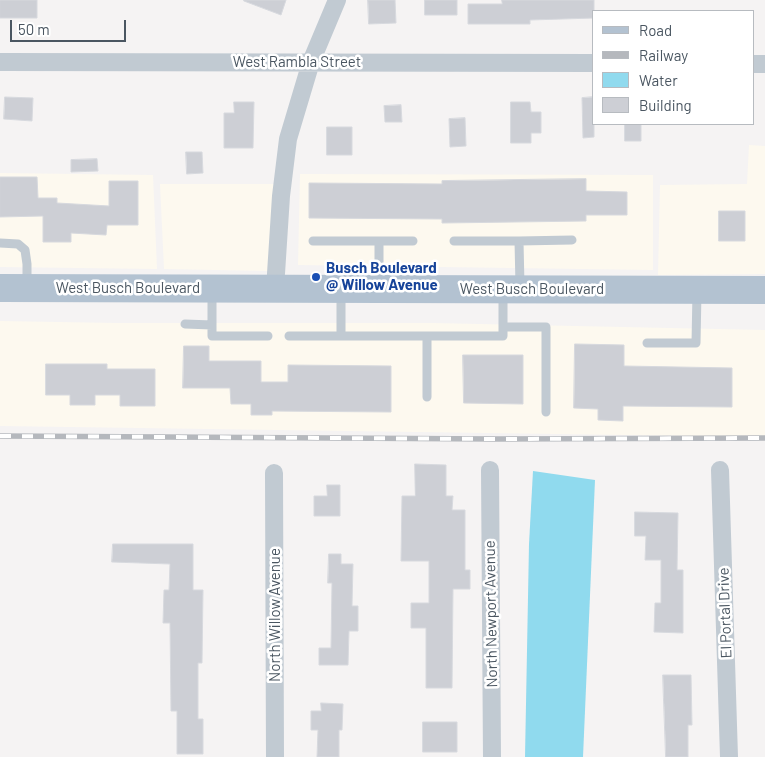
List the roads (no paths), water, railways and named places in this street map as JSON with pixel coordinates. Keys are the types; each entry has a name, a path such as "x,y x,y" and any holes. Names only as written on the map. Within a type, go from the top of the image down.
{"main road":[{"name":"West Busch Boulevard","path":"0,288 765,290"}],"street":[{"path":"274,289 281,196 288,139 311,62 337,0"},
{"name":"West Rambla Street","path":"0,62 592,63"},
{"name":"North Newport Avenue","path":"490,470 492,757"},
{"name":"El Portal Drive","path":"720,470 729,757"},
{"name":"North Willow Avenue","path":"274,473 275,757"}],"lane":[{"path":"454,241 572,240"},
{"path":"313,241 413,241"},
{"path":"379,241 379,289"},
{"path":"289,336 503,336 519,241"},
{"path":"0,243 18,244 25,250 27,288"},
{"path":"212,288 212,336 268,336"},
{"path":"341,289 341,336"},
{"path":"647,343 696,343 697,290"},
{"path":"185,324 212,325"},
{"path":"503,327 546,327 546,412"},
{"path":"427,336 427,397"}],"water":[{"path":"533,471 595,480 583,757 525,757 529,544"}],"railway":[{"path":"0,436 495,439 765,438"}],"place":[{"name":"Busch Boulevard @ Willow Avenue","path":"316,277"}]}
